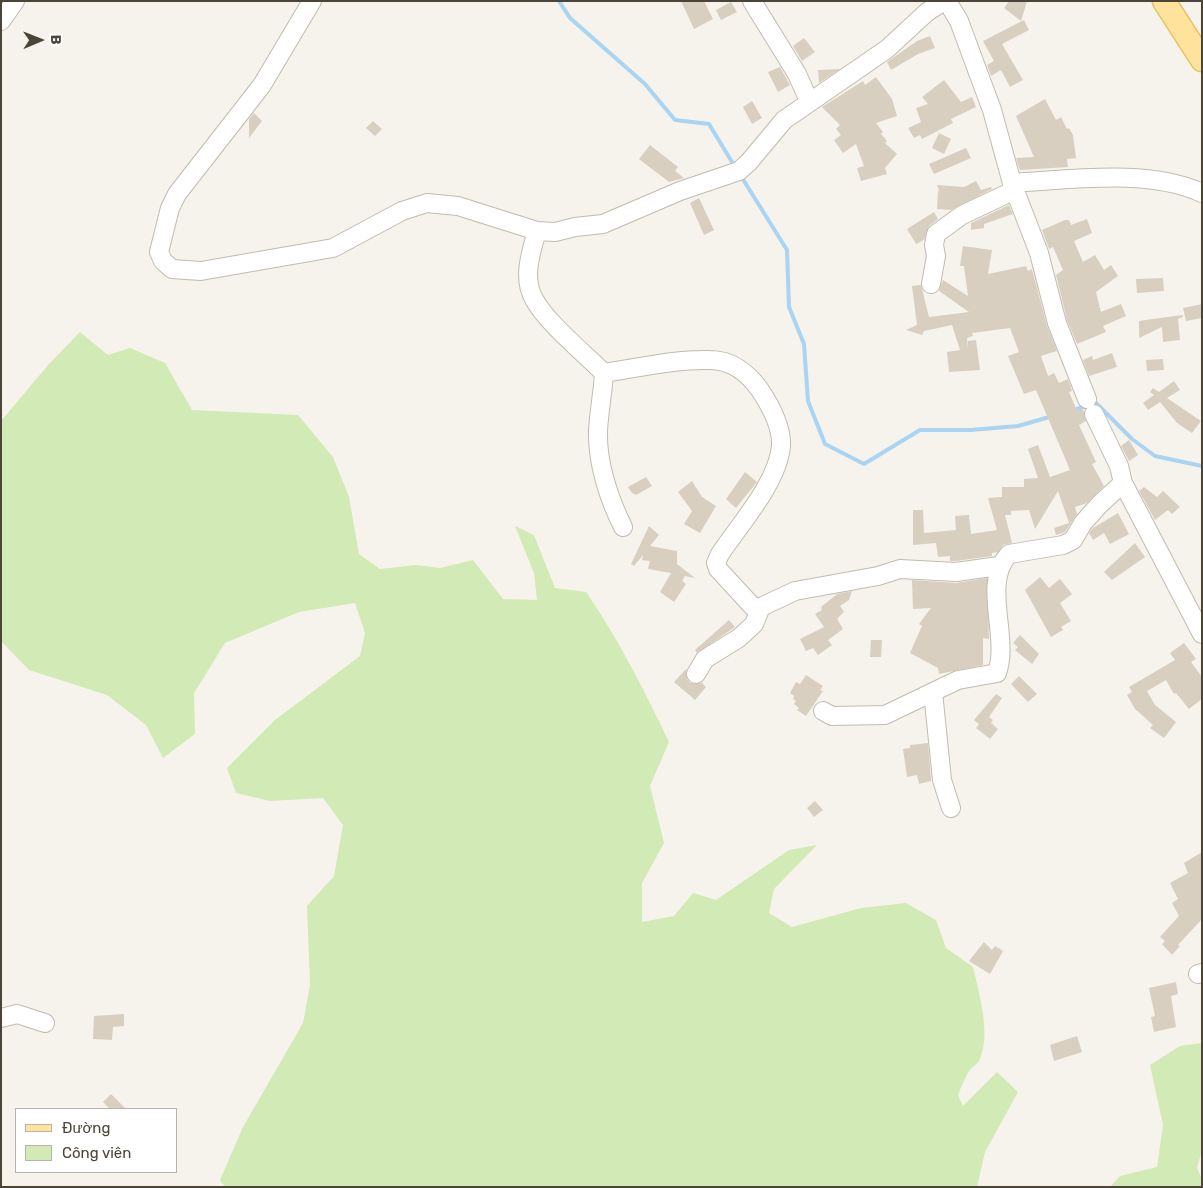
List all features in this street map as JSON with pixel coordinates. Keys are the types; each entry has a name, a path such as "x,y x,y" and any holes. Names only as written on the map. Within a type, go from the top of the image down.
{"main road":[{"path":"1164,1 1202,60"}],"street":[{"path":"1,21 15,1"},
{"path":"312,1 262,85 177,194 170,208 159,252 162,260 172,269 201,271 333,248 402,211 427,203 458,206 538,231 555,232 575,226 603,224 680,191 739,171 749,162 784,120 887,49 927,12 946,1 959,21 992,110 1014,187 1038,253 1056,323 1119,466 1123,483 1202,634"},
{"path":"752,1 792,66 809,101"},
{"path":"931,284 936,256 934,245 936,234 962,215 1014,187 1087,179 1158,180 1184,184 1202,193"},
{"path":"538,231 529,262 533,298 548,317 604,373"},
{"path":"604,373 711,360 734,366 751,377 769,404 778,426 781,444 777,463 767,485 720,554 716,563 718,570 753,607 762,608 795,591 878,576 900,569 956,572 999,566"},
{"path":"604,373 598,430 600,456 613,508 623,528"},
{"path":"823,711 832,716 885,715 958,680 997,673 1002,654 996,600 999,566 1009,554 1063,545 1072,540 1083,523 1100,504 1123,483"},
{"path":"696,674 705,659 739,638 754,624 762,608"},
{"path":"933,692 942,780 951,808"},
{"path":"1,1018 17,1014 46,1022"}],"green space":[{"path":"80,332 108,355 130,348 165,363 192,410 298,415 333,457 349,497 359,554 380,569 416,565 440,568 473,560 503,599 537,600 534,573 515,526 534,535 555,588 586,592 598,610 650,703 669,742 650,786 664,843 642,883 642,922 674,916 693,893 716,900 789,850 817,845 774,889 769,913 792,927 861,908 906,903 936,920 946,948 973,967 983,1013 983,1048 979,1060 968,1073 958,1095 963,1106 997,1072 1018,1092 985,1152 977,1187 225,1187 220,1180 243,1127 303,1023 310,985 307,906 334,876 343,825 323,798 270,801 236,793 227,768 275,720 360,656 365,633 355,603 299,612 225,643 194,693 195,734 163,758 146,725 107,695 29,670 1,641 1,421 49,364"},
{"path":"1202,1043 1202,1150 1197,1168 1202,1179 1202,1187 1110,1187 1120,1176 1157,1167 1163,1125 1150,1065 1180,1046"}],"building":[{"path":"681,1 704,1 713,19 694,29"},
{"path":"1009,1 1027,1 1021,21 1004,8"},
{"path":"731,2 737,12 721,20 716,10"},
{"path":"1024,20 1029,30 1002,44 1023,80 1010,87 1001,70 991,76 987,65 994,61 983,41"},
{"path":"930,36 935,48 918,54 891,70 887,62 917,41"},
{"path":"804,38 815,52 802,61 793,46"},
{"path":"780,67 790,85 778,92 768,72"},
{"path":"840,69 819,83 818,70"},
{"path":"876,77 892,99 897,116 876,123 883,132 881,134 887,141 885,143 897,154 885,168 887,174 861,181 857,168 864,166 856,144 843,153 834,140 841,135 836,129 840,125 822,107 863,81 865,85"},
{"path":"944,80 961,102 972,97 976,107 951,119 953,123 922,139 920,135 914,138 908,128 921,122 916,108 928,104 922,97"},
{"path":"1045,99 1056,120 1061,117 1067,129 1069,128 1073,135 1076,158 1067,159 1068,167 1020,170 1016,158 1034,157 1016,116"},
{"path":"752,101 762,118 752,124 743,107"},
{"path":"254,113 262,121 249,138 249,119"},
{"path":"373,121 382,129 375,136 366,128"},
{"path":"939,133 951,139 944,154 932,148"},
{"path":"650,145 678,167 675,171 684,178 669,182 639,159"},
{"path":"966,148 971,158 934,174 929,164"},
{"path":"976,181 981,190 991,187 992,189 951,210 937,209 938,190 940,193 937,185 964,187"},
{"path":"699,198 714,230 704,235 690,203"},
{"path":"1009,205 1013,214 984,224 984,228 971,230 971,223"},
{"path":"934,212 938,219 929,226 924,240 916,244 907,229"},
{"path":"1087,219 1092,233 1074,241 1083,262 1095,255 1104,270 1111,265 1118,276 1096,292 1101,312 1121,304 1126,316 1103,326 1106,332 1077,344 1067,320 1056,275 1063,270 1053,247 1049,249 1042,230 1065,220 1069,220 1071,225"},
{"path":"963,246 992,250 988,274 1026,266 1028,271 1032,269 1047,326 1057,351 1041,356 1048,376 1054,373 1059,383 1068,379 1072,391 1069,392 1077,411 1083,409 1086,421 1079,425 1096,462 1092,464 1104,486 1087,503 1075,507 1077,514 1065,532 1056,535 1054,528 1069,523 1058,491 1035,529 1029,510 1011,511 1011,515 1005,515 1012,543 1003,545 998,552 992,553 992,556 950,561 950,556 938,557 936,543 913,545 913,510 923,510 924,533 956,530 955,516 969,515 971,534 997,530 988,498 1002,497 1002,487 1024,487 1024,479 1038,478 1028,449 1038,445 1050,477 1070,470 1036,390 1024,394 1008,356 1019,352 1010,328 972,333 973,336 967,338 968,348 968,341 976,340 980,370 949,372 947,352 960,350 952,325 924,331 922,335 906,330 917,325 912,286 921,285 929,317 969,312 939,291 943,280 968,296 964,266 960,266"},
{"path":"1163,278 1164,291 1137,293 1136,279"},
{"path":"1202,304 1202,318 1186,321 1183,308"},
{"path":"1182,315 1183,317 1178,319 1180,340 1163,342 1162,327 1139,338 1139,321"},
{"path":"1112,353 1117,367 1089,376 1083,360 1092,356 1093,360"},
{"path":"1163,359 1164,370 1147,371 1146,360"},
{"path":"1174,381 1180,390 1167,398 1201,421 1192,433 1177,423 1160,402 1148,410 1143,403 1154,395 1150,392 1153,388 1159,392"},
{"path":"1129,440 1138,455 1129,461 1121,446"},
{"path":"745,472 757,482 736,508 726,499"},
{"path":"646,477 652,486 636,495 632,493 628,487"},
{"path":"692,481 702,497 716,506 700,533 684,524 692,511 678,492"},
{"path":"1144,487 1157,497 1163,491 1180,507 1172,514 1168,510 1155,520 1139,491"},
{"path":"1118,513 1129,534 1110,544 1104,533 1093,540 1089,533 1093,528"},
{"path":"649,526 659,535 650,546 677,551 677,564 695,578 685,576 682,581 686,584 674,602 660,592 671,573 648,569 650,561 642,560 643,555 634,566 631,564"},
{"path":"1135,543 1145,557 1112,580 1104,572"},
{"path":"1040,577 1049,588 1060,579 1072,594 1060,603 1071,621 1061,627 1063,630 1051,637 1025,590"},
{"path":"987,578 989,639 983,638 983,665 939,674 938,668 910,653 922,626 919,624 931,608 913,609 912,580 956,583"},
{"path":"852,591 849,600 840,606 844,612 837,619 843,629 828,640 832,645 818,655 813,648 806,651 800,639 824,627 815,614 822,610 821,607 837,594"},
{"path":"729,620 735,627 697,653 695,650"},
{"path":"1020,635 1039,654 1032,664 1015,650 1018,647 1013,643"},
{"path":"871,640 882,640 881,657 870,657"},
{"path":"1184,643 1196,659 1191,662 1202,677 1202,699 1189,709 1176,693 1174,694 1166,680 1147,691 1155,705 1176,722 1164,738 1150,728 1153,725 1135,709 1127,695 1132,692 1129,687 1175,660 1170,653"},
{"path":"686,669 687,679 690,683 702,683 706,687 695,700 674,682"},
{"path":"806,675 823,686 820,690 823,691 806,716 797,710 799,708 794,704 796,701 790,693 796,682 800,684"},
{"path":"1019,676 1037,694 1028,702 1011,684"},
{"path":"996,694 1002,698 989,717 993,720 991,723 998,729 990,739 976,728 979,724 974,720"},
{"path":"928,743 931,781 919,784 917,775 907,777 903,749 910,748 910,745"},
{"path":"815,801 823,810 814,817 807,808"},
{"path":"1202,852 1202,919 1178,945 1180,946 1172,955 1162,944 1165,941 1160,937 1179,916 1172,903 1178,899 1170,883 1188,873 1184,863"},
{"path":"984,942 992,950 995,946 1003,951 990,974 969,961"},
{"path":"1176,982 1178,994 1171,996 1176,1027 1154,1032 1151,1017 1155,1016 1149,988"},
{"path":"124,1014 124,1026 113,1027 112,1040 93,1039 94,1016"},
{"path":"1077,1036 1082,1052 1054,1061 1050,1045"},
{"path":"111,1094 125,1108 109,1108 103,1102"}],"waterway":[{"path":"559,1 570,18 645,84 675,120 709,124 732,162"},
{"path":"744,181 787,250 789,307 804,344 808,401 825,444 864,464 920,430 971,430 1018,426 1053,416"},
{"path":"1071,411 1096,403 1132,439 1155,456 1202,466"}]}
